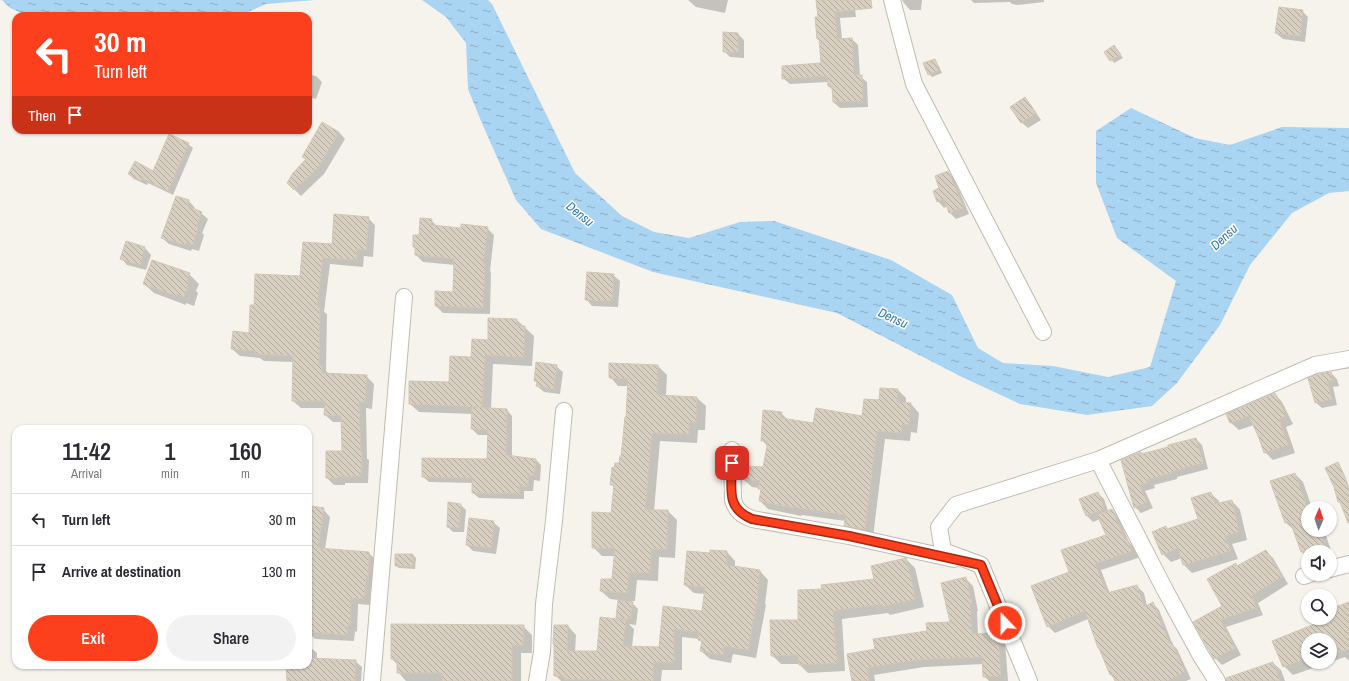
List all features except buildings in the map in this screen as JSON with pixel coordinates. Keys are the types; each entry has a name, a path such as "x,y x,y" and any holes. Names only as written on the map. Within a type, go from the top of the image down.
{"street":[{"path":"892,0 914,84 1042,332"},
{"path":"372,681 404,297"},
{"path":"1029,681 981,565 944,551 939,527 956,506 1098,460 1315,365 1349,359"},
{"path":"537,681 542,652 544,604 554,521 564,411"},
{"path":"732,450 732,500 735,507 745,516 752,519 849,536 981,565"},
{"path":"1098,460 1165,590 1201,656 1217,681"},
{"path":"1337,567 1349,564"}],"water":[{"path":"2,0 315,0 266,4 248,12 20,12 10,8"},
{"name":"Densu","path":"422,0 488,0 492,4 575,173 622,216 654,232 689,238 740,222 774,221 891,260 952,295 978,348 1003,363 1053,366 1108,377 1150,367 1176,281 1117,238 1096,183 1096,131 1131,108 1195,138 1230,145 1282,127 1349,128 1349,191 1329,193 1292,213 1250,265 1220,325 1177,383 1152,406 1087,415 1020,404 962,377 837,313 653,272 541,229 516,200 468,89 466,43 446,17"}],"route":[{"path":"732,463 732,500 735,507 745,516 752,519 849,536 981,565 1005,623"}]}
